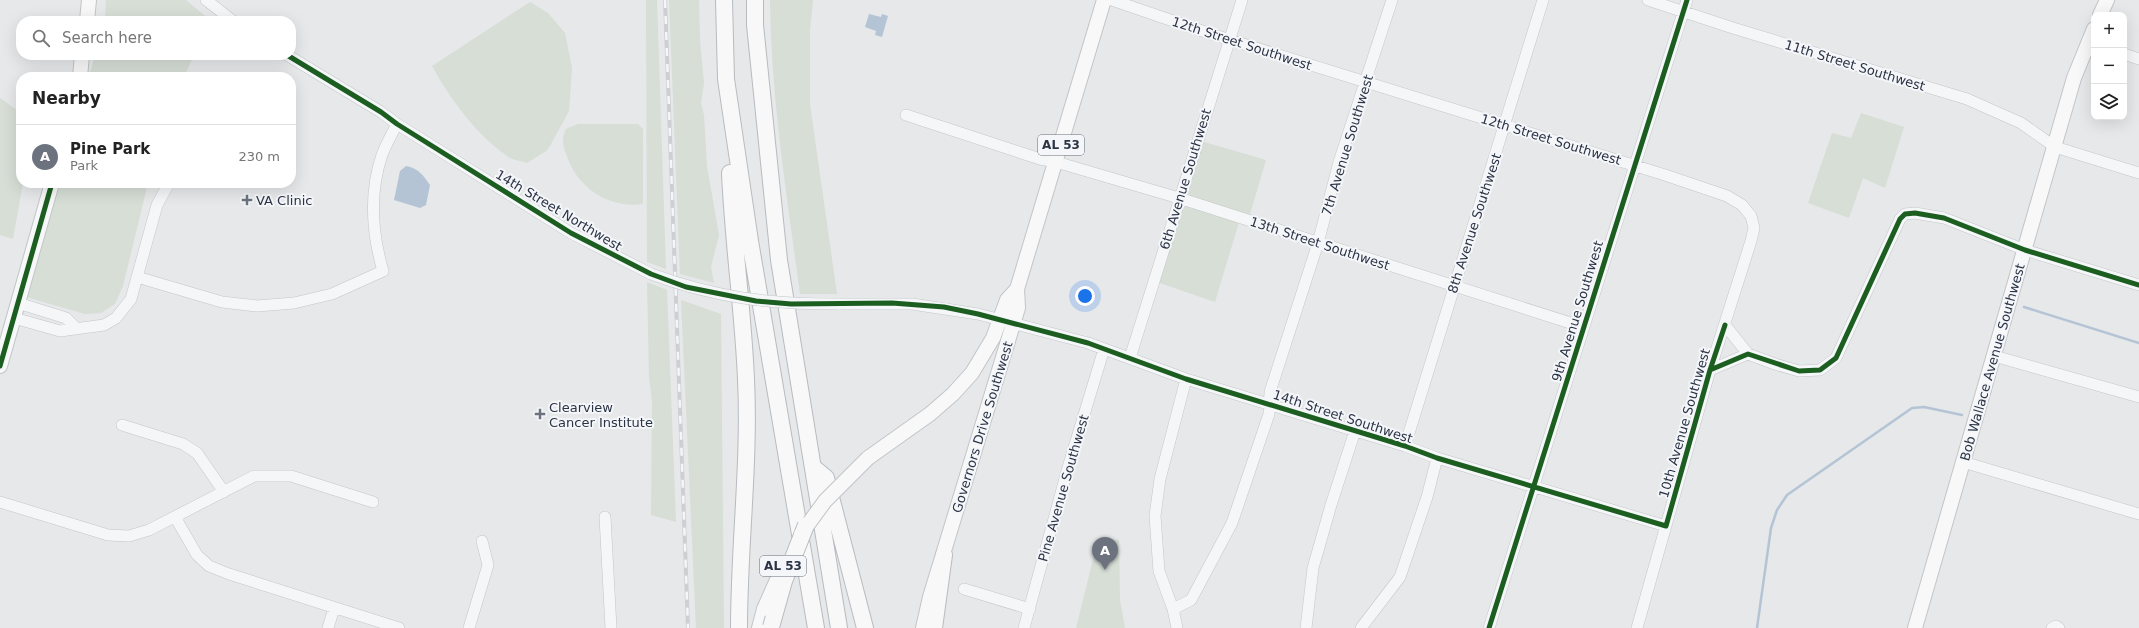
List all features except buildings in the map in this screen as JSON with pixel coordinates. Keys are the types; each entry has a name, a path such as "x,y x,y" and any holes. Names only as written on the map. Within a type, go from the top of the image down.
{"highway":[{"path":"724,0 731,184 746,379 746,478 739,576 739,628"},
{"path":"755,0 756,25 779,260 840,628"},
{"path":"726,79 750,241 816,628"},
{"path":"813,466 826,478 865,628"},
{"path":"767,628 806,525"},
{"path":"934,628 944,555"}],"main road":[{"path":"87,16 89,0"},
{"name":"Governors Drive Southwest","path":"944,555 1014,324 1018,308 1018,289 1104,0"},
{"path":"2101,12 2107,0"},
{"name":"Bob Wallace Avenue Southwest","path":"1915,628 2074,78 2091,43"},
{"path":"80,72 82,60"},
{"path":"0,366 51,188"},
{"name":"AL 53","path":"767,628 764,609 777,578 806,525 825,501 868,458 930,414 953,394 972,373 985,351 1007,300 1018,289"},
{"name":"AL 53","path":"923,628 930,597 944,555"}],"street":[{"path":"206,0 227,16"},
{"name":"12th Street Southwest","path":"1112,0 1229,40 1506,125 1727,196 1742,205 1751,216 1754,228 1725,325"},
{"name":"6th Avenue Southwest","path":"1130,358 1242,0"},
{"name":"7th Avenue Southwest","path":"1172,609 1191,600 1232,523 1269,414 1270,392 1318,243 1339,162 1392,0"},
{"name":"8th Avenue Southwest","path":"1405,446 1453,286 1506,125 1543,0"},
{"name":"11th Street Southwest","path":"1648,0 1967,99 2021,123 2055,147 2139,173"},
{"name":"9th Avenue Southwest","path":"1490,628 1686,0"},
{"path":"2127,55 2139,58"},
{"name":"14th Street Northwest","path":"295,60 381,112 397,124 571,233 651,274 686,287 736,298 791,304 892,303 927,305 978,314 1014,324"},
{"name":"13th Street Southwest","path":"906,115 1040,159 1056,162 1179,198 1583,327"},
{"path":"137,277 222,302 257,306 294,303 332,294 383,271 376,244 373,208 375,183 382,154 397,124"},
{"path":"14,318 60,331 104,325 116,318 131,299 157,205 166,188"},
{"path":"1725,325 1748,354 1799,371 1820,370 1836,358 1900,219 1905,214 1915,213 1944,218 2025,250 2139,285"},
{"path":"18,303 66,318 76,328"},
{"name":"14th Street Southwest","path":"1014,324 1104,349 1186,379 1405,446 1437,458 1666,526"},
{"name":"10th Avenue Southwest","path":"1638,628 1710,370 1725,325"},
{"name":"Pine Avenue Southwest","path":"1024,628 1069,464 1104,349"},
{"path":"1710,370 1748,354"},
{"path":"1994,356 2139,397"},
{"path":"1177,628 1159,571 1155,516 1160,479 1186,379"},
{"path":"122,425 183,444 197,453 224,492"},
{"path":"1308,626 1314,568 1331,504 1355,431"},
{"path":"1361,628 1400,577 1427,497 1437,458"},
{"path":"1963,462 2139,514"},
{"path":"0,502 108,535 129,536 149,530 254,476 285,476 373,502"},
{"path":"175,517 197,555 209,566 399,628"},
{"path":"605,517 611,628"},
{"path":"469,628 488,565 482,541"},
{"path":"964,589 1030,609"},
{"path":"328,628 334,608"},
{"path":"2052,628 2056,626 2059,628"}],"shaded area":[{"path":"106,0 186,0 205,16 105,16"},
{"path":"646,0 657,0 666,269 647,262"},
{"path":"669,0 699,0 700,41 704,83 701,103 704,115 707,166 719,235 711,267 714,283 680,274"},
{"path":"770,0 813,0 810,30 810,104 837,294 800,294 785,184 773,74"},
{"path":"530,2 548,13 565,33 572,68 569,111 546,151 527,163 509,157 484,137 447,91 432,66"},
{"path":"94,60 192,60 186,72 90,72"},
{"path":"0,98 16,109 16,188 22,188 13,239 0,235"},
{"path":"1861,113 1904,127 1885,188 1863,178 1849,218 1808,203 1832,133 1851,138"},
{"path":"578,124 638,124 643,129 643,204 631,205 607,199 596,194 578,178 566,153 563,140 566,129"},
{"path":"1201,141 1266,160 1248,221 1240,219 1215,302 1157,282"},
{"path":"58,188 147,188 123,286 115,304 101,313 85,314 26,297"},
{"path":"647,282 667,290 676,522 651,515 652,401 649,376"},
{"path":"681,300 721,314 724,628 696,628"},
{"path":"1098,539 1119,540 1120,600 1125,628 1076,628"}],"water":[{"path":"869,14 881,17 882,14 888,16 882,37 875,35 876,31 865,27"},
{"path":"406,166 414,168 420,172 430,185 426,205 420,208 394,200 400,171"}],"waterway":[{"path":"2024,307 2139,343"},
{"path":"1757,628 1771,528 1777,510 1787,495 1912,408 1924,407 1962,415"}],"railway":[{"path":"665,0 688,628"}],"cycle path":[{"path":"1489,628 1687,0"},
{"path":"295,60 381,112 397,124 571,233 651,274 686,287 756,301 791,304 892,303 944,307 978,314 1088,343 1186,379 1405,446 1437,458 1666,526 1710,370 1725,325"},
{"path":"0,366 51,188"},
{"path":"1710,370 1748,354 1799,371 1820,370 1836,358 1900,219 1905,214 1915,213 1944,218 2025,250 2139,285"}],"place":[{"name":"VA Clinic","path":"247,200"},
{"name":"Clearview Cancer Institute","path":"540,414"},
{"name":"Pine Park","path":"1105,570"}]}
